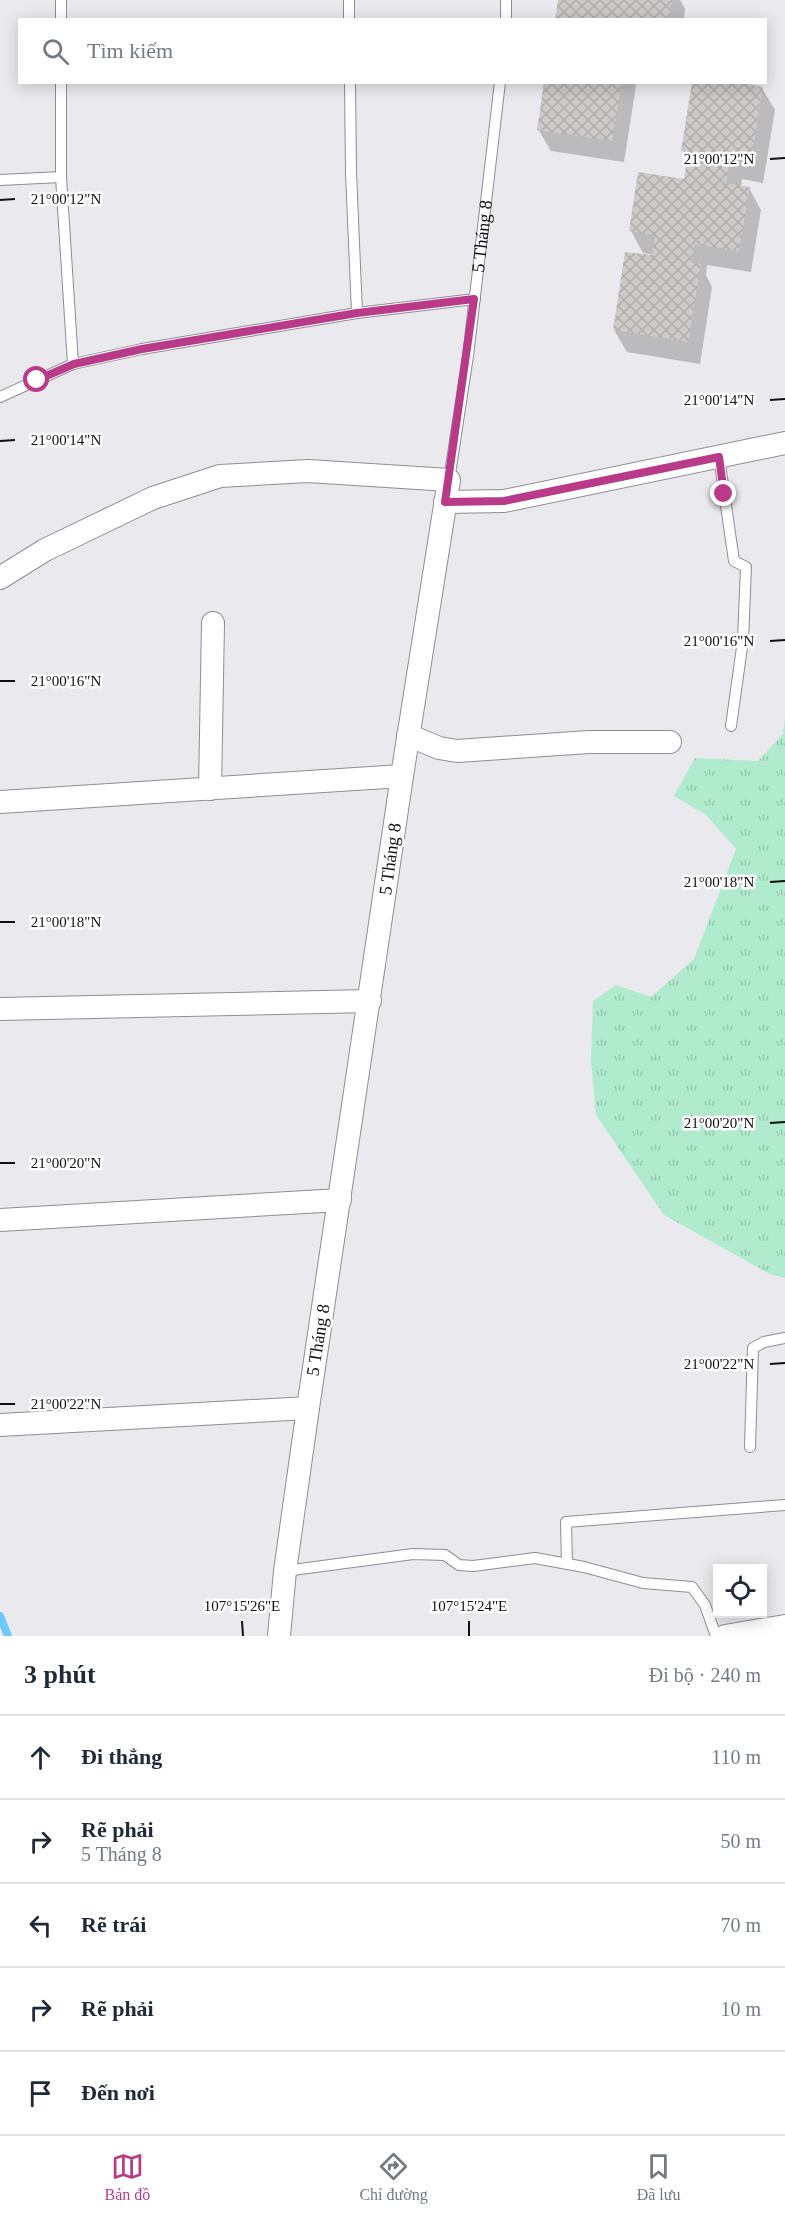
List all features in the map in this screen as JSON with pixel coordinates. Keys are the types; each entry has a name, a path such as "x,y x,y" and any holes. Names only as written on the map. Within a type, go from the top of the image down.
{"street":[{"path":"0,578 45,550 153,498 220,476 308,471 504,501 785,443"},
{"name":"5 Tháng 8","path":"279,1636 285,1571 308,1408 408,735 447,491"},
{"path":"210,789 213,623"},
{"path":"408,735 439,748 457,752 589,742 670,742"},
{"path":"0,802 402,776"},
{"path":"0,1009 370,1001"},
{"path":"0,1220 340,1200"},
{"path":"0,1425 308,1408"},
{"path":"725,1636 785,1626"}],"lane":[{"path":"61,18 62,0"},
{"path":"349,0 349,18"},
{"path":"506,0 506,18"},
{"path":"61,84 61,177 74,364"},
{"path":"350,84 357,313"},
{"name":"5 Tháng 8","path":"447,491 501,84"},
{"path":"0,180 61,177"},
{"path":"0,397 74,364 142,349 357,313 474,299"},
{"path":"719,457 734,561 746,567 743,640 731,726"},
{"path":"750,1447 753,1348 764,1342 785,1338"},
{"path":"567,1564 566,1522 785,1505"},
{"path":"285,1571 413,1554 445,1555 459,1565 473,1566 535,1558 643,1583 692,1587 705,1605 716,1636"}],"green space":[{"path":"785,717 785,1278 770,1274 664,1215 596,1115 591,1061 593,1001 616,985 651,997 694,959 736,849 706,815 674,796 695,758 758,761 783,734"}],"building":[{"path":"558,0 671,0 668,18 555,18"},
{"path":"544,84 622,84 612,141 537,130"},
{"path":"692,84 748,84 763,87 751,162 730,158 726,183 750,187 739,251 695,244 692,262 701,264 688,342 613,330 625,252 652,255 655,235 629,231 638,172 684,179 688,153 681,151"}],"waterway":[{"path":"0,1616 8,1636"}],"route":[{"path":"37,380 74,364 142,349 357,313 474,299 468,356 445,502 504,501 719,457 724,494"}]}
